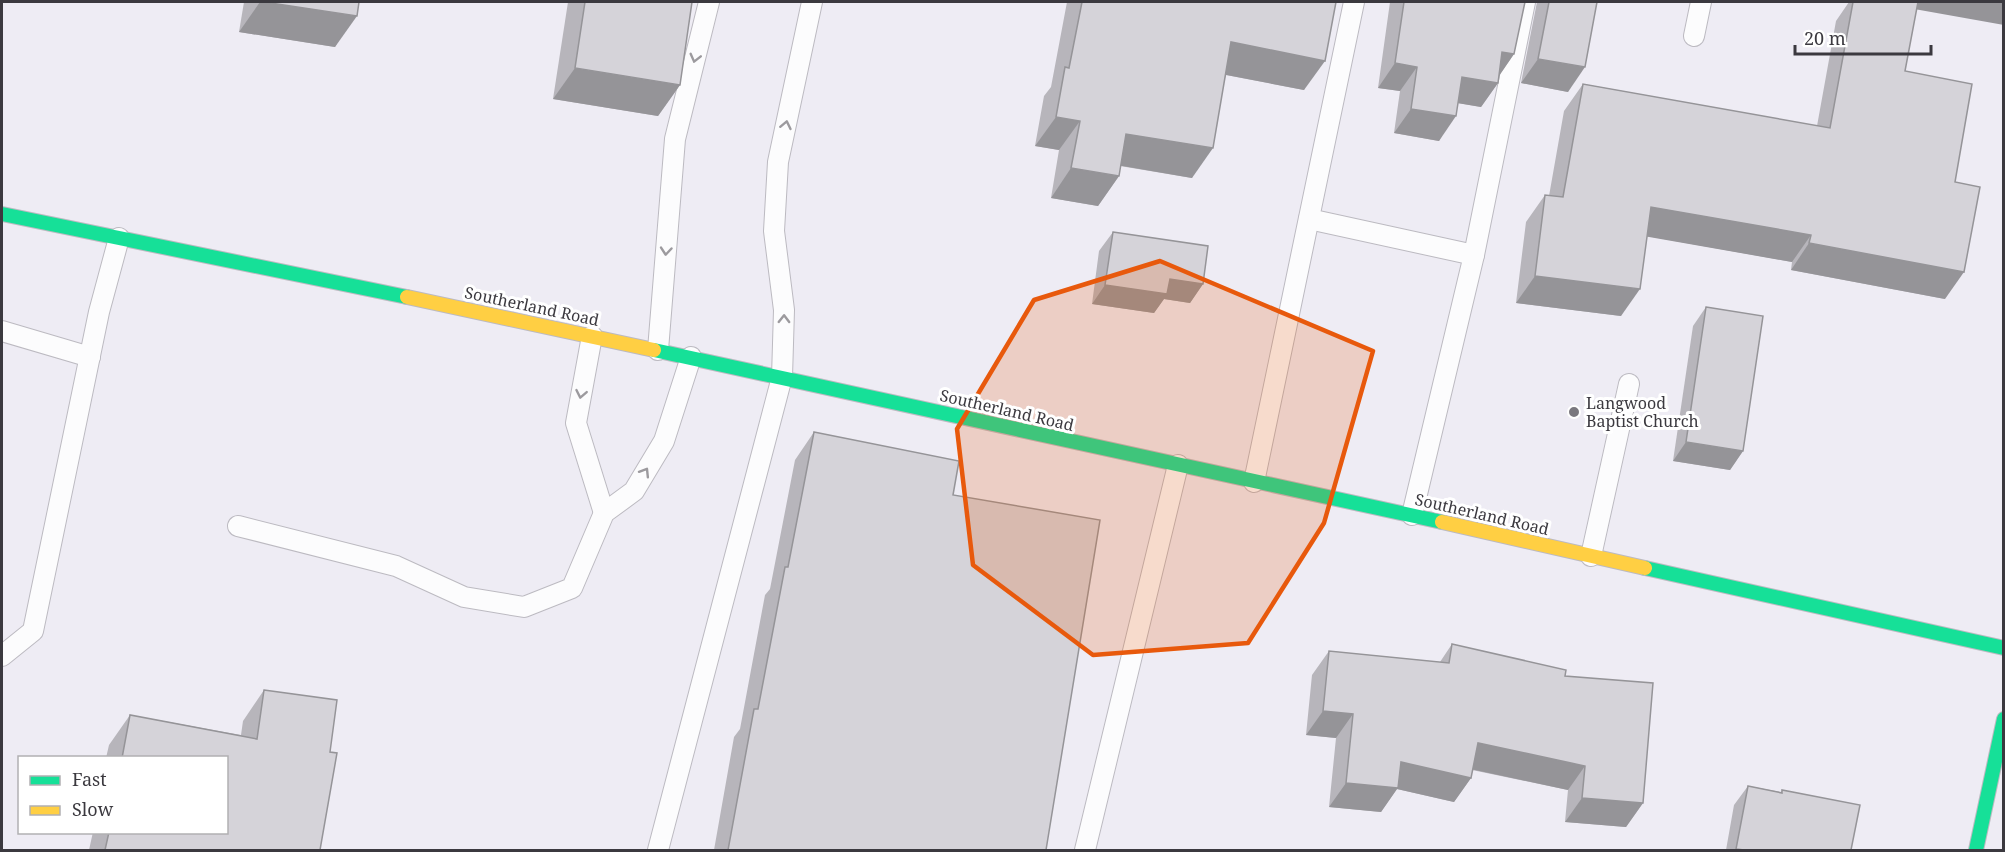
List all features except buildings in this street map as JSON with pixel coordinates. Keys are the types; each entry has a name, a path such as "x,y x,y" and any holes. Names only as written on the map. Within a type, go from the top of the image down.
{"street":[{"name":"Southerland Road","path":"2,214 324,278 691,357 2004,648"},
{"path":"1976,850 2004,719"}],"lane":[{"path":"658,350 675,139 709,2"},
{"path":"658,850 782,377 784,310 774,231 778,162 812,2"},
{"path":"1254,482 1354,2"},
{"path":"1412,515 1474,255 1525,2"},
{"path":"1694,36 1701,2"},
{"path":"1309,219 1474,255"},
{"path":"2,656 33,631 99,312 119,237"},
{"path":"2,331 90,357"},
{"path":"592,336 576,423 604,513"},
{"path":"238,526 396,566 464,597 524,607 572,588 604,513 634,491 664,441 691,357"},
{"path":"1590,555 1629,384"},
{"path":"1085,850 1178,465"}],"highlighted area":[{"path":"1160,261 1373,351 1324,523 1248,643 1093,655 973,565 957,429 1034,300"}],"traffic: fast":[{"path":"2,214 407,297"},
{"path":"654,350 1442,522"},
{"path":"1645,568 2004,648"},
{"path":"1976,850 2004,719"}],"traffic: slow":[{"path":"407,297 654,350"},
{"path":"1442,522 1645,568"}],"place":[{"name":"Langwood Baptist Church","path":"1574,412"}]}
